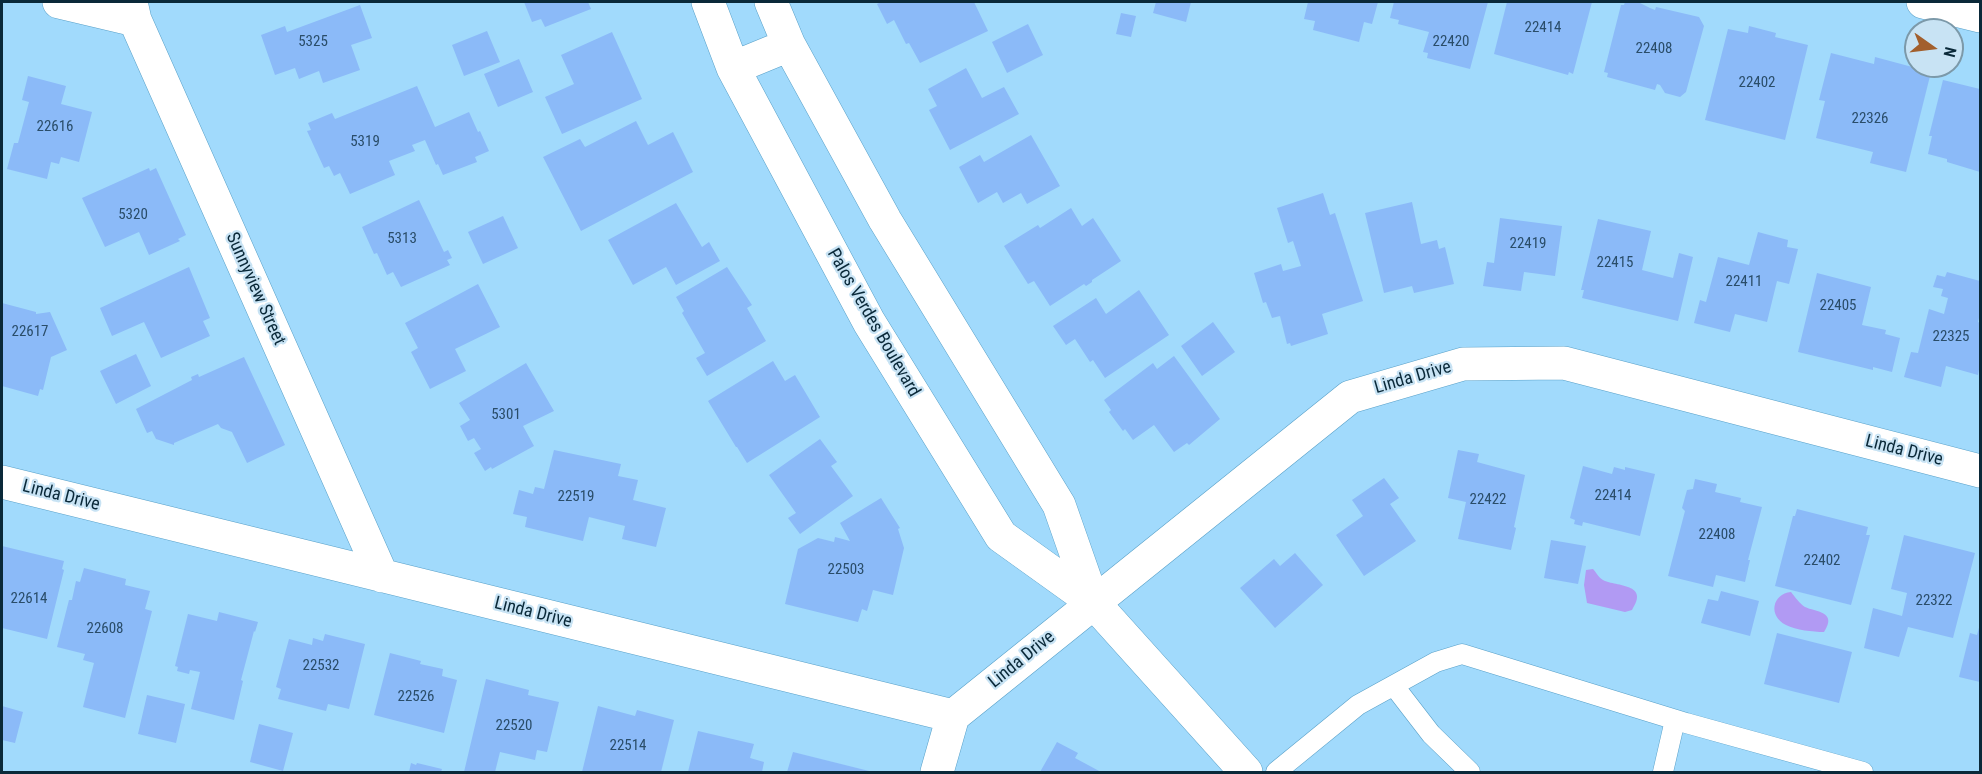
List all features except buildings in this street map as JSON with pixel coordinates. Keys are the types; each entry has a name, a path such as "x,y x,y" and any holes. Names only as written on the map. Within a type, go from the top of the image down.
{"street":[{"path":"59,2 133,11"},
{"name":"Palos Verdes Boulevard","path":"708,2 734,68 869,322 1001,536 1093,602 1246,772"},
{"name":"Palos Verdes Boulevard","path":"771,2 789,45 885,220 1059,505 1093,602"},
{"path":"1923,2 1980,16"},
{"name":"Sunnyview Street","path":"133,11 382,576"},
{"path":"734,68 789,45"},
{"name":"Linda Drive","path":"2,482 953,716 1350,397 1463,364 1564,363 1980,471"},
{"path":"937,772 953,716"}],"lane":[{"path":"1276,772 1358,705 1436,662 1462,654 1675,720 1863,772"},
{"path":"1394,686 1431,734 1470,772"},
{"path":"1662,772 1675,720"}],"shaded area":[{"path":"1593,569 1603,580 1634,590 1637,595 1632,610 1625,612 1587,603 1584,585 1586,570"},
{"path":"1791,592 1805,607 1827,616 1828,625 1824,632 1795,628 1780,621 1775,611 1776,601"}]}
